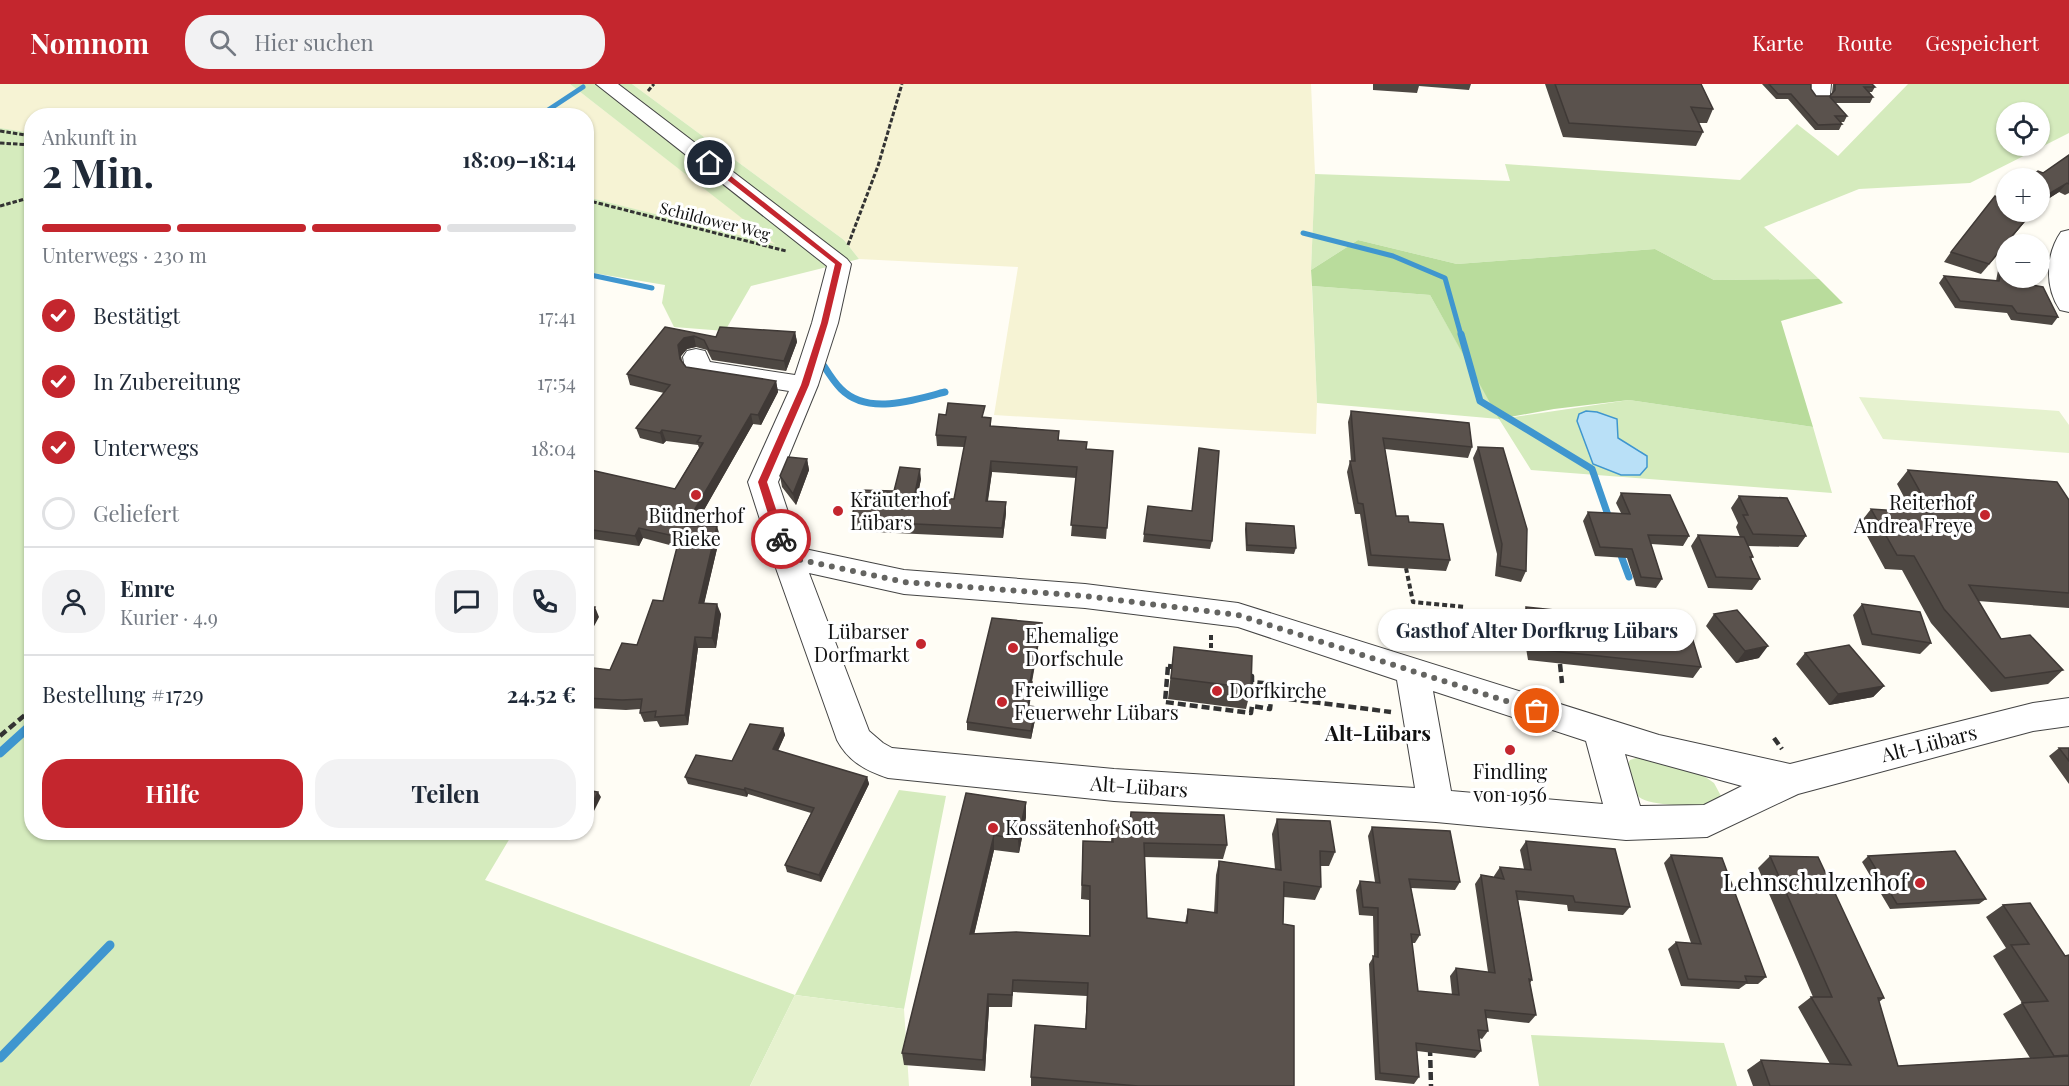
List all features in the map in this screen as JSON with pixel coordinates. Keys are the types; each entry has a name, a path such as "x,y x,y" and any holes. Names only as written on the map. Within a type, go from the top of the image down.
{"street":[{"path":"606,84 839,264"},
{"path":"2069,237 2064,249 2060,277 2064,298 2069,305"},
{"name":"Alt-Lübars","path":"839,264 825,323 805,385 762,482 787,557 855,740 870,754 888,763 1135,787 1436,806 1626,824 1707,821 1791,780 2033,717 2069,712"},
{"path":"696,357 699,369 805,385"},
{"name":"Alt-Lübars","path":"787,557 904,582 1085,596 1238,615 1601,732 1714,765 1791,780"},
{"path":"1413,670 1436,806"},
{"path":"1601,732 1626,824"}],"path":[{"path":"839,264 865,207 881,162 902,84"},
{"path":"0,131 24,135"},
{"path":"0,143 24,145"},
{"path":"0,206 24,199"},
{"name":"Schildower Weg","path":"594,202 794,253"},
{"path":"1407,568 1413,602 1465,607"},
{"path":"1211,632 1211,659"},
{"path":"1560,664 1562,683"},
{"path":"1168,666 1252,676 1252,681 1272,684 1272,697 1270,709 1252,706 1251,713 1165,702 1168,666"},
{"path":"1265,696 1419,716"},
{"path":"0,736 24,716"},
{"path":"1430,1043 1431,1086"}],"shaded area":[{"path":"0,84 570,84 777,245 594,199 594,108 24,108 24,132 0,128"},
{"path":"632,84 1311,84 1315,174 1311,270 1317,403 1316,434 994,415 1018,267 859,259 844,240"}],"green space":[{"path":"570,84 632,84 844,240 859,259 751,286 725,331 674,327 662,303 665,285 594,273 594,199 775,244"},
{"path":"1908,84 2069,84 2069,133 2050,143 2050,102 1996,102 1996,156 2023,156 1970,183 1859,189 1764,227 1819,279 1714,280 1655,249 1457,264 1358,240 1311,270 1315,174 1510,181 1505,164 1740,180 1797,124 1838,156"},
{"path":"0,128 24,132 24,840 509,840 485,880 795,995 750,1086 0,1086"},
{"path":"1358,240 1457,264 1655,249 1714,280 1819,279 1843,303 1781,321 1813,427 1629,400 1554,409 1499,419 1430,295 1312,286 1311,270"},
{"path":"1312,286 1430,295 1500,419 1629,400 1813,427 1832,493 1531,470 1499,419 1317,403","holes":["1577,421 1618,425 1617,438 1641,451 1621,475 1594,464"]},
{"path":"1859,397 2059,411 2069,425 2069,453 1883,439"},
{"path":"1642,756 1701,774 1714,783 1721,796 1719,802 1711,806 1674,805 1639,797 1632,787 1626,767 1630,760"},
{"path":"899,790 946,796 904,1009 795,995"},
{"path":"795,995 904,1009 909,1086 750,1086"},
{"path":"1531,1035 1724,1043 1737,1086 1539,1086"}],"water":[{"path":"1586,411 1617,419 1618,438 1647,456 1647,467 1640,475 1621,475 1593,464 1577,421 1579,414"}],"building":[{"path":"1555,84 1701,84 1713,109 1691,107 1703,132 1569,123"},
{"path":"1769,84 1811,84 1811,89 1816,96 1830,96 1835,90 1835,84 1872,84 1875,87 1864,87 1873,97 1830,97 1847,116 1835,116 1842,124 1818,125 1791,94 1778,94"},
{"path":"2069,155 2069,184 2050,193 2050,168"},
{"path":"1995,196 1996,222 2024,222 2014,234 1996,234 1996,256 1989,264 1951,252"},
{"path":"1944,276 1996,281 1996,288 2044,288 2058,317 2017,313 2012,306 1960,301"},
{"path":"665,327 716,337 720,327 795,332 784,361 709,350 704,340 694,336 684,338 678,345 680,359 686,367 776,381 758,415 751,414 685,526 717,526 699,603 717,604 712,638 695,637 685,715 655,717 656,711 640,713 642,699 594,698 594,668 610,670 622,643 637,645 653,600 663,601 681,532 678,537 639,528 635,536 594,530 594,471 675,489 703,443 697,442 701,436 662,430 660,433 636,428 670,385 627,374"},
{"path":"948,403 985,406 982,417 991,418 990,426 1059,431 1058,440 1087,442 1086,449 1113,451 1107,528 1071,525 1077,467 991,461 986,501 1006,502 1002,528 851,521 858,490 894,491 900,467 920,469 914,498 954,499 966,437 936,435 939,414 946,415"},
{"path":"1351,411 1469,423 1472,447 1383,438 1396,516 1408,516 1409,522 1443,524 1450,560 1371,555 1363,504 1358,503 1350,461 1355,461"},
{"path":"1478,447 1503,448 1527,529 1526,571 1500,566 1502,544"},
{"path":"1199,448 1219,451 1212,541 1144,534 1148,506 1192,511"},
{"path":"788,457 807,459 793,494 780,476"},
{"path":"1908,470 2057,482 2069,500 2069,593 1969,585 2001,639 2030,635 2063,670 2005,678 1944,609 1914,556 1897,555 1871,509 1932,513"},
{"path":"1621,493 1670,495 1689,536 1648,535 1662,579 1641,577 1632,549 1600,547 1588,512 1630,514"},
{"path":"1739,496 1787,498 1806,536 1753,534 1743,515 1748,515"},
{"path":"1246,523 1294,526 1296,548 1247,545"},
{"path":"1698,535 1744,537 1760,579 1716,577"},
{"path":"1862,604 1920,612 1931,643 1872,634"},
{"path":"1526,607 1688,624 1701,667 1534,649"},
{"path":"1737,610 1768,646 1745,651 1714,614"},
{"path":"992,618 1042,623 1030,682 1032,682 1028,706 1036,707 1031,731 967,722"},
{"path":"1849,645 1884,686 1838,694 1805,653"},
{"path":"1174,647 1252,656 1251,688 1171,678"},
{"path":"750,724 783,728 773,749 867,777 819,875 785,865 814,808 745,788 744,790 685,777 696,755 732,761"},
{"path":"2059,748 2069,748 2069,761"},
{"path":"966,793 1026,802 1018,839 994,835 970,934 1016,932 1090,936 1090,886 1082,885 1083,841 1113,842 1112,824 1130,825 1131,812 1224,815 1227,845 1144,843 1147,918 1187,923 1188,909 1217,913 1219,861 1281,870 1277,819 1330,821 1335,852 1320,851 1321,887 1284,882 1283,924 1294,926 1294,1086 1138,1086 1031,1077 1035,1025 1086,1029 1088,983 1013,980 1012,995 988,994 983,1060 902,1053"},
{"path":"1372,827 1450,831 1460,882 1409,879 1420,935 1411,934 1418,991 1459,995 1456,968 1495,973 1481,875 1504,879 1500,867 1531,870 1526,841 1615,849 1630,907 1575,902 1573,896 1516,891 1536,1015 1485,1010 1488,1031 1478,1030 1481,1051 1416,1043 1419,1077 1380,1073 1373,956 1378,957 1378,908 1363,907 1360,881 1380,883"},
{"name":"Lehnschulzenhof","path":"1955,851 1986,899 1897,904 1868,856"},
{"path":"1671,855 1722,858 1766,977 1745,976 1747,982 1688,979 1676,942 1701,944"},
{"path":"1770,856 1818,857 1884,998 1878,998 1898,1066 2069,1056 2069,1086 1770,1086 1761,1060 1851,1065 1811,997 1832,997"},
{"path":"2030,903 2065,956 2069,955 2069,1055 2054,1056 2022,1003 2048,1001 2011,945 2029,944 2003,905"}],"waterway":[{"path":"551,108 583,87"},
{"path":"1303,233 1393,256 1445,278 1461,335"},
{"path":"594,276 652,288"},
{"path":"1461,334 1480,401 1592,469 1610,521"},
{"path":"824,366 841,389 864,402 891,404 945,392"},
{"path":"1619,550 1629,577"},
{"path":"0,753 24,731"},
{"path":"0,1058 110,945"}],"way so far":[{"path":"781,539 787,557 904,582 1085,596 1238,615 1537,711"}],"place":[{"name":"Büdnerhof Rieke","path":"696,495"},
{"name":"Kräuterhof Lübars","path":"838,511"},
{"name":"Reiterhof Andrea Freye","path":"1985,515"},
{"name":"Lübarser Dorfmarkt","path":"921,644"},
{"name":"Ehemalige Dorfschule","path":"1013,648"},
{"name":"Dorfkirche","path":"1217,691"},
{"name":"Freiwillige Feuerwehr Lübars","path":"1002,702"},
{"name":"Gasthof Alter Dorfkrug Lübars","path":"1537,711"},
{"name":"Findling von 1956","path":"1510,750"},
{"name":"Kossätenhof Sott","path":"993,828"},
{"name":"Lehnschulzenhof","path":"1920,883"}],"district":[{"name":"Alt-Lübars","path":"1378,734"}],"route":[{"path":"710,163 839,264 825,323 805,385 762,482 781,539"}]}
